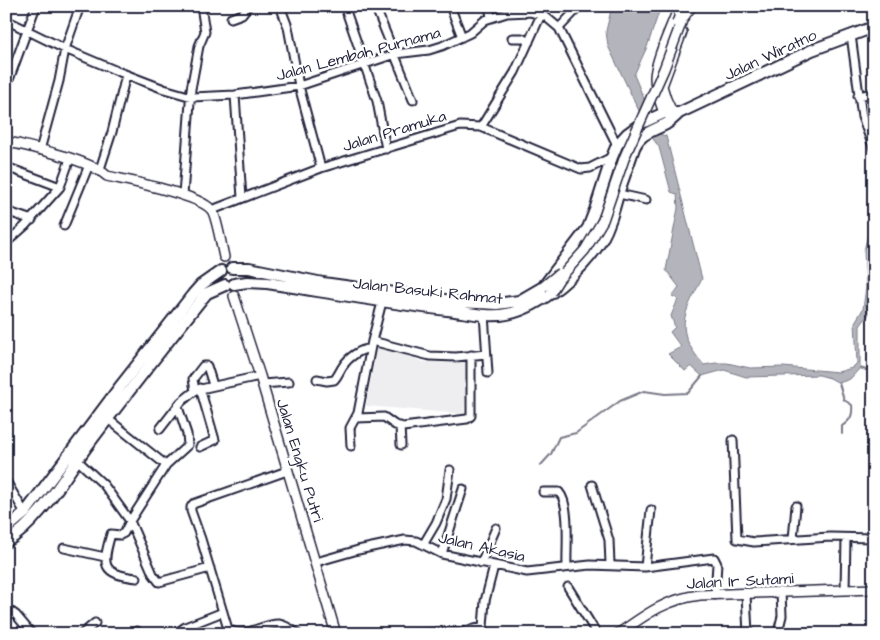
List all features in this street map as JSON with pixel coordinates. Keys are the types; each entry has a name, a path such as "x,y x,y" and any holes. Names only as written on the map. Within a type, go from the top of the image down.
{"highway":[{"name":"Jalan Wiratno","path":"667,116 804,54 874,27"},
{"name":"Jalan Basuki Rahmat","path":"6,542 16,536 29,522 73,457 201,285 226,269 249,268 484,314 510,314 536,302 547,290 588,228 617,145 627,134 644,128 667,116"},
{"name":"Jalan Basuki Rahmat","path":"6,529 25,513 108,419 201,300 214,289 247,282 267,283 382,302 497,304 519,301 547,290 577,272 595,250 611,220 636,142 644,128"},
{"path":"226,269 238,274 238,280 230,285 220,280 226,269"}],"main road":[{"path":"667,116 656,91 655,77 656,68 679,6"},
{"path":"547,290 556,276 578,253 600,218 626,143 660,67 679,17 679,6"},
{"path":"667,116 666,99 662,86 691,6"},
{"path":"547,290 559,280 585,250 600,226 625,156 664,69 683,18 691,6"},
{"path":"6,142 89,165 100,169 108,176 184,195 202,202 212,210 224,257"},
{"name":"Jalan Engku Putri","path":"234,296 316,562 336,634"},
{"name":"Jalan Ir Sutami","path":"618,634 662,605 683,598 874,589"}],"street":[{"path":"6,88 36,6"},
{"path":"40,150 59,81 65,49 80,6"},
{"path":"184,195 192,97 191,88 199,46 205,32 201,6"},
{"path":"231,18 242,14 248,6"},
{"path":"280,6 288,27 299,86 321,168"},
{"path":"375,6 413,100"},
{"path":"450,6 462,37"},
{"path":"489,6 490,17"},
{"path":"481,127 515,72 545,6"},
{"path":"559,28 580,6"},
{"path":"346,8 377,101 386,149"},
{"name":"Jalan Lembah Purnama","path":"6,20 65,49 126,75 192,97 235,95 299,86 396,54 429,50 452,42 470,33 490,17 507,10 530,12 546,17 559,28 617,145"},
{"path":"851,35 862,117 874,149"},
{"path":"512,38 522,38 529,42"},
{"path":"100,169 112,132 126,75"},
{"path":"858,96 874,93"},
{"path":"235,95 242,198"},
{"name":"Jalan Pramuka","path":"212,210 321,168 450,128 481,127 581,169 590,168 612,157"},
{"path":"6,243 32,220 60,187 70,159"},
{"path":"64,226 89,165"},
{"path":"6,171 9,168 60,187"},
{"path":"618,194 646,200"},
{"path":"6,211 32,220"},
{"path":"224,257 226,269"},
{"path":"230,285 234,296"},
{"path":"351,446 350,428 357,418 371,345 382,302"},
{"path":"484,314 488,373"},
{"path":"317,379 334,380 346,363 371,345 447,358 486,354"},
{"path":"357,418 384,417 400,426 453,422 469,418 471,416 471,355"},
{"path":"200,447 215,440 193,379 203,366 207,366 213,385"},
{"path":"160,430 187,396 198,390 213,385 261,380 289,382"},
{"path":"137,578 121,576 113,572 106,563 105,557 111,534 123,535 130,521 171,459 188,444 187,434 178,407"},
{"path":"108,419 166,466"},
{"path":"400,426 400,445"},
{"path":"733,440 737,539 754,542 874,538"},
{"path":"73,457 104,485 130,521 153,574 159,582 210,568"},
{"path":"423,545 436,523 446,499 450,470"},
{"path":"287,471 194,504 190,511 201,539 228,629 233,632 250,632 279,624 298,634"},
{"path":"6,481 25,513"},
{"path":"592,485 609,540 610,564"},
{"path":"442,554 462,489"},
{"path":"543,492 559,492 562,496 567,519 567,567"},
{"path":"793,540 796,506"},
{"path":"645,567 651,510"},
{"path":"481,563 496,528"},
{"path":"845,590 846,538"},
{"name":"Jalan Akasia","path":"316,562 358,550 410,540 442,554 527,572 610,564 617,567 645,567 714,558 717,564 715,595"},
{"path":"64,548 105,557"},
{"path":"407,634 484,630 486,601 494,566"},
{"path":"568,587 597,634"},
{"path":"779,628 782,618 781,592"},
{"path":"746,594 748,634"},
{"path":"6,608 16,615 32,634"},
{"path":"175,634 185,627 222,612"},
{"path":"82,634 95,623"}],"shaded area":[{"path":"612,6 661,6 647,47 634,75 658,132 666,136 702,279 690,303 684,322 688,342 694,353 704,365 727,363 750,368 783,367 838,372 852,368 857,363 855,322 863,309 866,287 864,251 869,229 870,268 874,280 874,292 869,314 860,326 860,368 850,379 839,383 819,375 746,377 724,370 702,376 691,366 685,371 668,354 681,347 670,332 675,327 671,316 678,299 672,296 679,287 666,270 678,208 677,194 671,192 659,147 651,136 608,46 606,31"},
{"path":"377,346 424,362 467,361 464,414 366,406"}],"waterway":[{"path":"860,368 866,370 874,365"},
{"path":"540,466 551,454 559,437 576,433 620,401 644,391 665,394 688,393 702,376"},
{"path":"839,383 844,400 852,405 852,414 848,422 842,426 842,434"}]}
